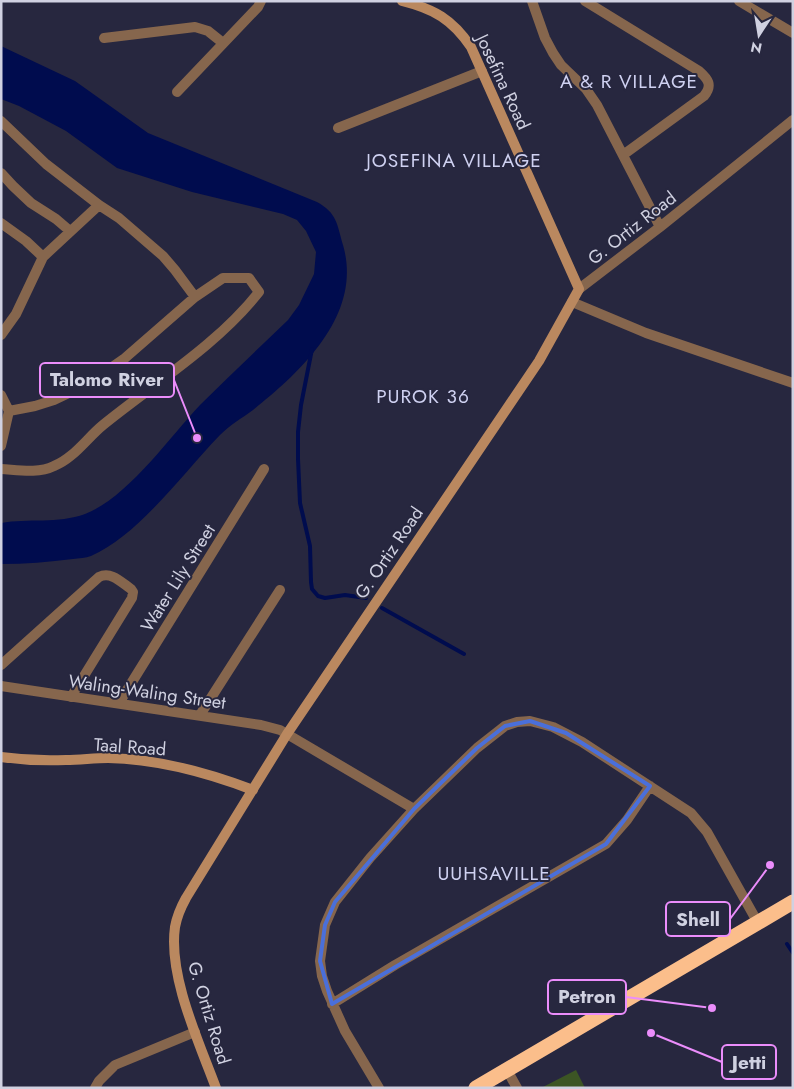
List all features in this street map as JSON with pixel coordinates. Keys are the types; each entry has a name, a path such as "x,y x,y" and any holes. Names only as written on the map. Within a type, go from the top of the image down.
{"highway":[{"path":"476,1088 793,902"}],"street":[{"path":"177,92 258,7 261,1"},
{"name":"Josefina Road","path":"402,1 434,12 449,20 461,32 471,47 578,289"},
{"path":"532,1 545,38 553,53 561,66 586,89 596,105 660,227"},
{"path":"585,1 698,71 705,76 710,86 704,96 623,155"},
{"path":"739,1 793,33"},
{"path":"104,38 195,27 208,30 223,43"},
{"path":"338,128 482,72"},
{"name":"G. Ortiz Road","path":"216,1088 195,1032 178,976 174,948 175,928 178,913 186,898 287,734 526,380 578,289 660,227 793,120"},
{"path":"1,121 46,164 119,218 163,256 195,297"},
{"path":"1,173 31,203 56,219 70,231"},
{"path":"1,336 16,314 43,257 99,205"},
{"path":"1,223 19,235 43,257"},
{"path":"1,469 44,470 62,462 101,427 200,351 243,311 259,292 249,278 223,278 195,297 125,358 92,381 54,400 9,411"},
{"path":"572,302 646,333 793,383"},
{"path":"1,395 9,411 1,446"},
{"name":"Water Lily Street","path":"120,704 264,469"},
{"path":"1,665 99,577 105,574 112,576 133,592 132,598 71,697"},
{"path":"200,715 280,590"},
{"name":"Waling-Waling Street","path":"1,686 200,715 280,730 414,809"},
{"path":"379,1088 345,1031 332,1004 322,976 320,961 322,936 329,913 335,902 365,864 414,809 489,738 505,726 517,722 530,721 541,723 566,733 682,806 699,821 714,844 758,923"},
{"name":"Taal Road","path":"1,757 21,760 107,758 161,763 224,779 252,790"},
{"path":"332,1004 403,960 606,844 627,820 650,786"},
{"path":"95,1088 99,1081 115,1065 195,1032"},
{"path":"507,1070 516,1088"}],"highlighted area":[{"path":"530,721 566,733 650,786 606,844 332,1004 320,961 325,925 335,902 414,809 477,748 505,726"}],"green space":[{"path":"576,1070 585,1088 541,1088"}],"shaded area":[{"path":"1,46 75,81 148,133 324,206 335,220 343,245 347,270 344,294 336,317 324,339 308,359 272,395 220,435 143,519 109,546 85,558 37,563 1,564 1,523 75,517 101,506 116,495 147,466 200,405 288,320 299,305 314,274 316,252 306,231 297,220 283,214 192,192 117,168 66,131 19,106 1,99"}],"waterway":[{"path":"312,349 301,405 298,432 300,503 310,546 312,589 318,596 325,598 345,595 366,598"},
{"path":"382,608 464,654"},
{"path":"787,944 793,953"}],"place":[{"name":"Talomo River","path":"197,438"},
{"name":"Shell","path":"770,865"},
{"name":"Petron","path":"712,1008"},
{"name":"Jetti","path":"651,1033"}],"district":[{"name":"A & R VILLAGE","path":"629,81"},
{"name":"JOSEFINA VILLAGE","path":"454,160"},
{"name":"PUROK 36","path":"423,396"},
{"name":"UUHSAVILLE","path":"494,873"}]}
